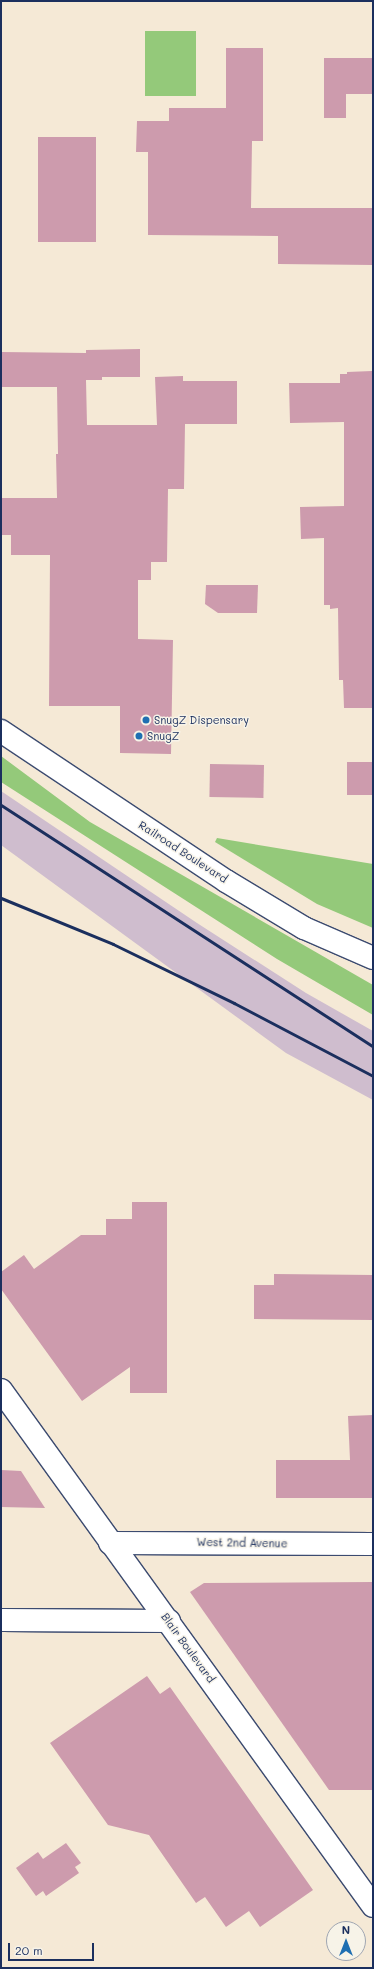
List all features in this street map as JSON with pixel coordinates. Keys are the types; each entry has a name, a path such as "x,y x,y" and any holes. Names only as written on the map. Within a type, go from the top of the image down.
{"street":[{"name":"Railroad Boulevard","path":"1,731 233,885 304,928 373,958"},
{"name":"Blair Boulevard","path":"1,1390 373,1906"},
{"name":"West 2nd Avenue","path":"110,1543 373,1544"},
{"path":"1,1620 169,1621"}],"shaded area":[{"path":"1,791 197,923 306,993 373,1031 373,1100 286,1053 1,845"}],"green space":[{"path":"145,31 196,31 196,96 145,96"},
{"path":"1,756 90,822 373,985 373,1015 277,959 1,782"},
{"path":"217,838 373,864 373,928 317,904 215,842"}],"building":[{"path":"226,48 263,48 263,141 252,141 251,208 373,208 373,265 278,264 278,236 148,235 148,152 136,152 137,121 169,121 169,108 226,108"},
{"path":"324,58 373,58 373,94 346,94 346,118 324,118"},
{"path":"38,137 96,137 96,242 38,242"},
{"path":"140,349 140,377 102,377 102,380 86,380 87,425 157,425 155,377 183,376 183,381 237,381 237,424 185,424 184,489 168,489 167,562 151,562 151,580 138,580 138,639 173,640 171,754 120,753 120,706 49,706 50,555 11,555 11,535 1,535 1,498 57,498 56,454 58,454 57,387 1,387 1,352 86,353 86,350"},
{"path":"372,371 373,708 344,708 343,680 339,680 338,608 330,609 330,605 324,605 324,538 301,539 300,507 344,506 344,422 290,423 289,383 340,383 340,374 347,374 347,372"},
{"path":"206,585 258,585 257,613 218,613 205,604"},
{"path":"347,762 373,762 373,795 347,795"},
{"path":"210,764 264,765 263,798 209,797"},
{"path":"132,1202 167,1202 167,1393 130,1393 130,1367 82,1401 1,1289 1,1272 24,1255 34,1269 81,1235 106,1235 106,1219 132,1219"},
{"path":"274,1274 373,1275 373,1320 254,1319 254,1285 274,1285"},
{"path":"373,1415 373,1498 276,1498 276,1460 350,1460 348,1416"},
{"path":"1,1470 21,1471 45,1508 1,1507"},
{"path":"373,1582 373,1790 329,1790 190,1592 204,1583"},
{"path":"147,1676 160,1694 170,1687 313,1890 260,1927 249,1911 226,1927 205,1897 196,1903 149,1835 108,1825 50,1743"},
{"path":"66,1843 81,1863 75,1867 79,1873 46,1896 43,1891 36,1896 16,1868 38,1852 43,1859"}],"railway":[{"path":"1,805 373,1047"},
{"path":"1,898 113,944 234,1003 373,1076"}],"place":[{"name":"SnugZ Dispensary","path":"146,720"},
{"name":"SnugZ","path":"139,736"}]}
